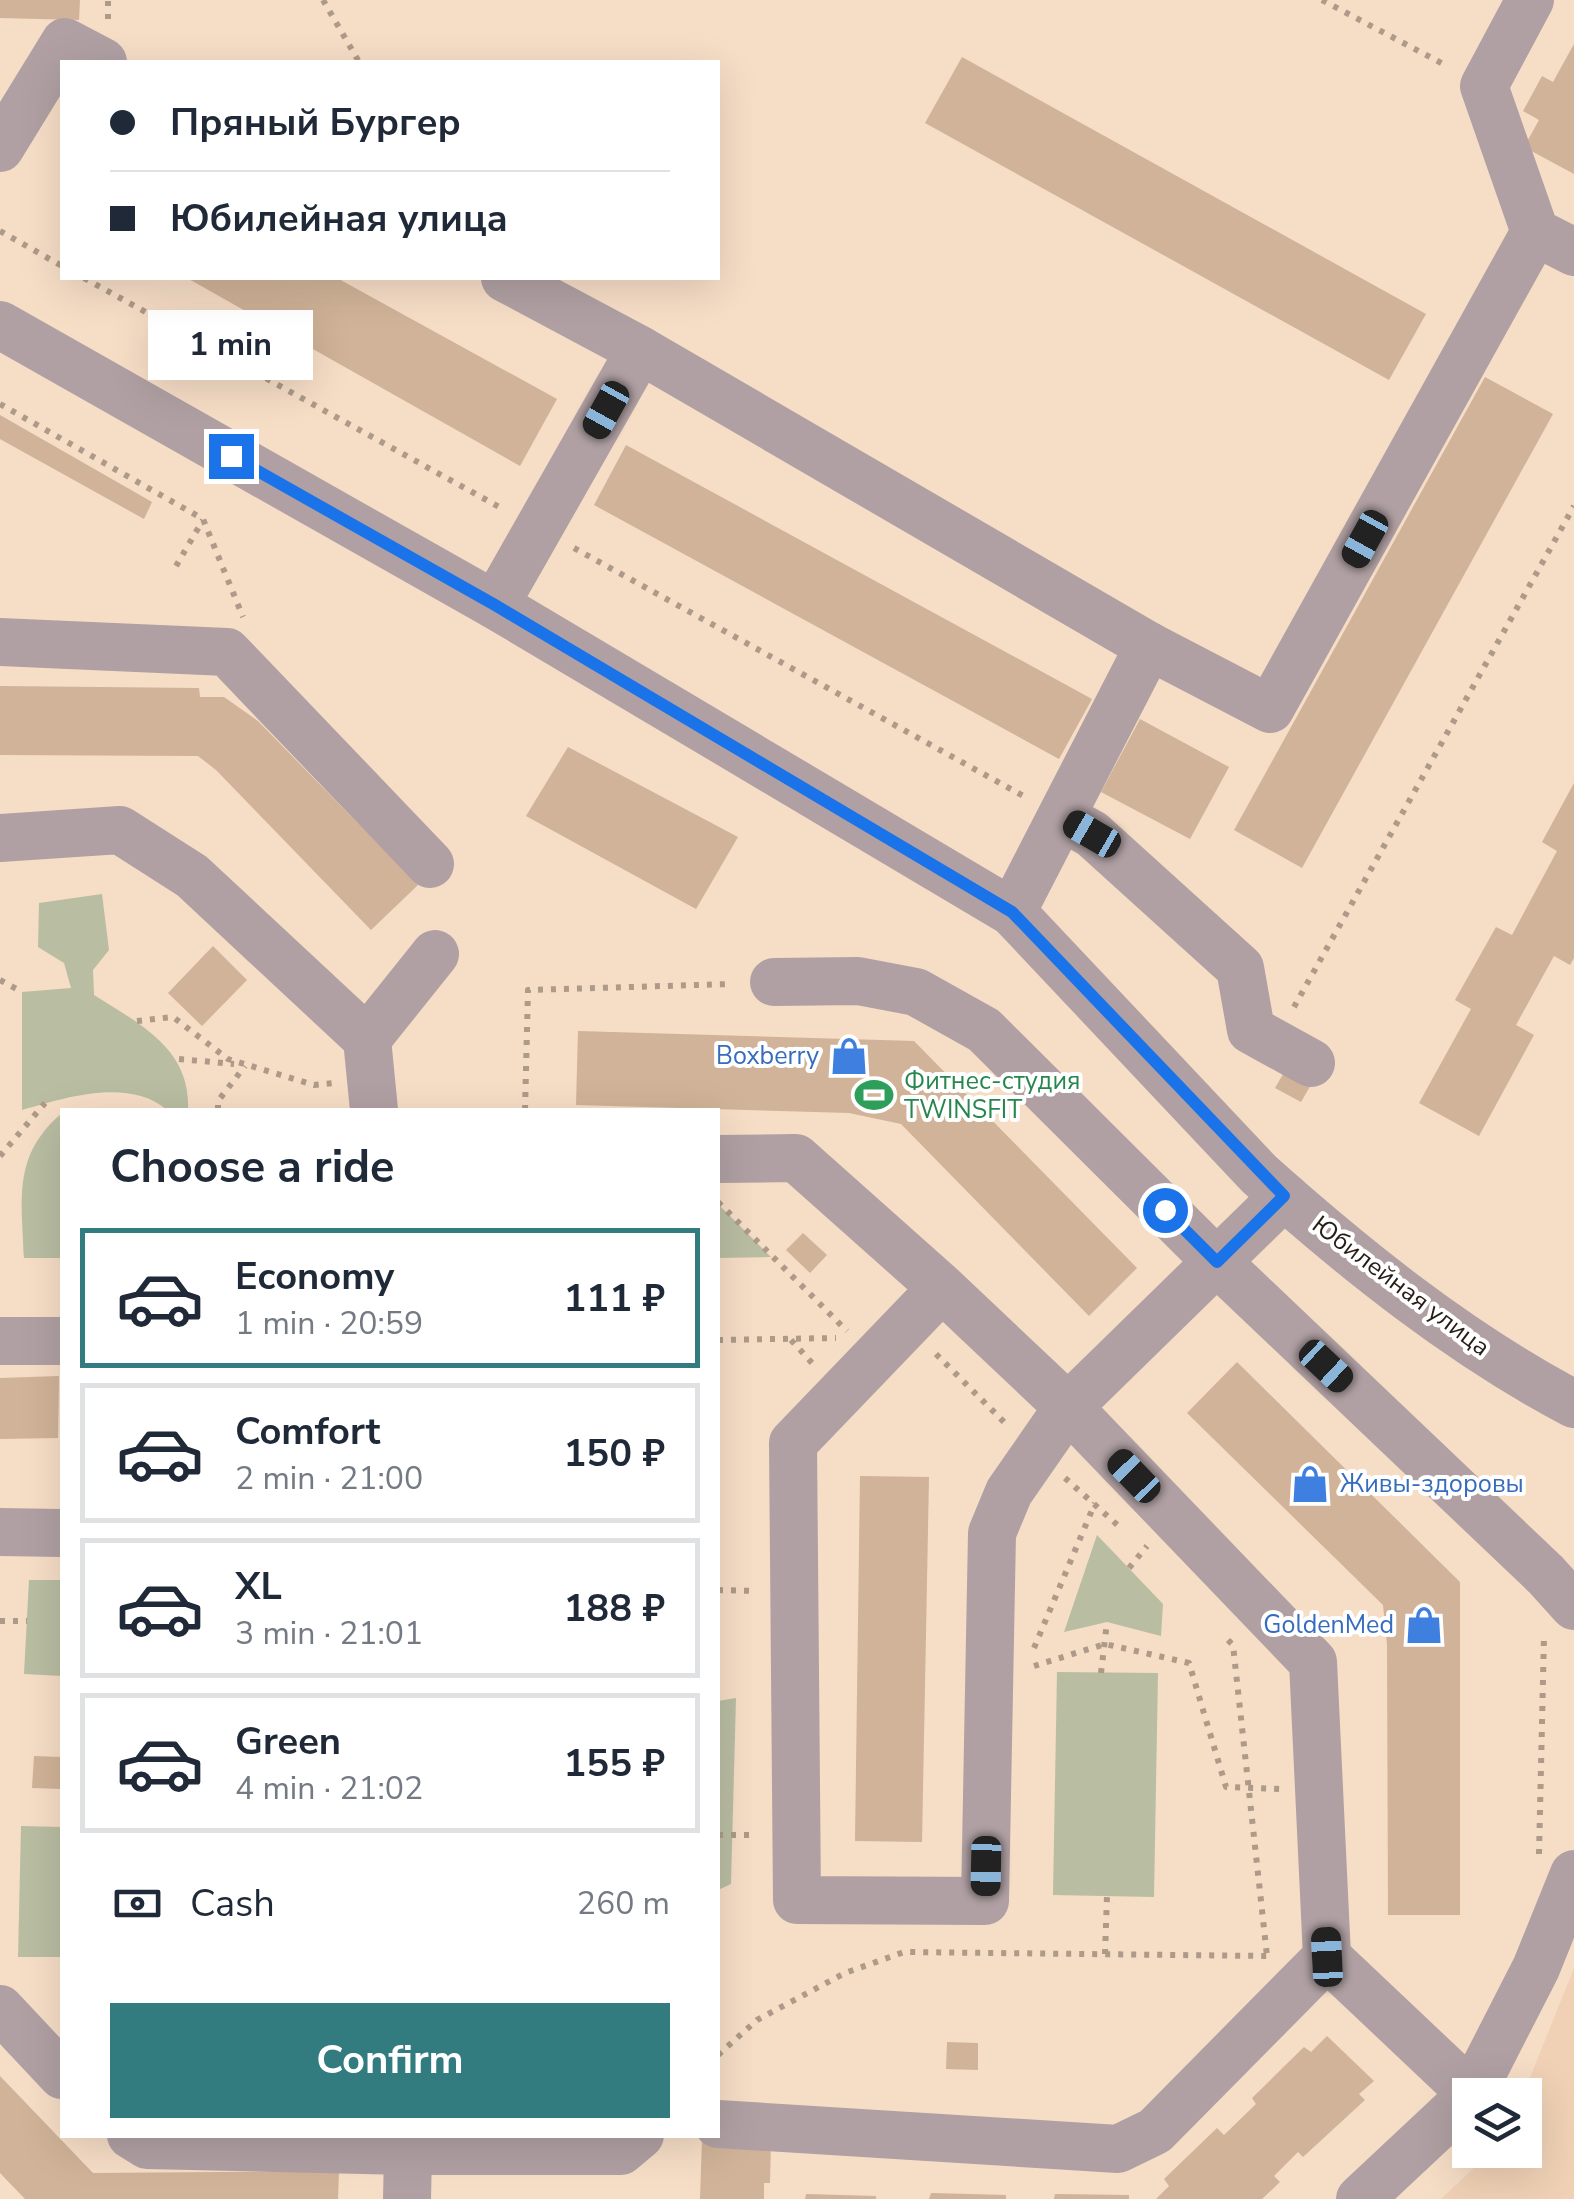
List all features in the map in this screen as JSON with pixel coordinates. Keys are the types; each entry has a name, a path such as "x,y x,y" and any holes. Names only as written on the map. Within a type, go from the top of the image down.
{"street":[{"path":"509,280 640,350 1149,646 1270,709 1554,242 1484,86 1530,0"},
{"path":"0,148 65,42 99,60"},
{"name":"Юбилейная улица","path":"0,325 495,605 1012,912 1284,1196 1395,1285 1516,1374 1574,1404"},
{"path":"495,605 640,350"},
{"path":"0,642 226,652 430,864"},
{"path":"1012,912 1149,646"},
{"path":"1063,818 1092,834 1240,968 1251,1030 1292,1054"},
{"path":"0,838 120,830 192,876 371,1076 435,954"},
{"path":"774,982 858,981 916,992 984,1030 1217,1262 1560,1590"},
{"path":"720,1159 796,1158 942,1288 1068,1408 1314,1662 1327,1957 1453,2078"},
{"path":"942,1288 793,1443 798,1900 985,1901 992,1533 1009,1492 1068,1408 1284,1196"},
{"path":"0,1341 60,1342"},
{"path":"0,1532 60,1533"},
{"path":"1480,2078 1536,1968 1556,1872"},
{"path":"720,2124 1118,2149 1155,2132 1327,1957"},
{"path":"0,2009 60,2073"},
{"path":"1360,2199 1452,2113"},
{"path":"136,2138 147,2145 408,2152 621,2151 636,2138"},
{"path":"407,2199 408,2152"}],"path":[{"path":"324,0 358,60"},
{"path":"1322,0 1484,86"},
{"path":"0,231 60,265"},
{"path":"0,404 204,519 247,628 232,658"},
{"path":"1292,1054 1574,506"},
{"path":"176,566 204,519"},
{"path":"0,980 22,992"},
{"path":"525,1108 528,990 774,982"},
{"path":"137,1021 173,1017 228,1059 314,1085 371,1076"},
{"path":"179,1060 246,1065"},
{"path":"218,1108 218,1101 246,1065"},
{"path":"0,1156 45,1104"},
{"path":"720,1203 854,1338 720,1340"},
{"path":"906,1324 1036,1452 1156,1560"},
{"path":"1034,1681 1034,1648 1114,1456"},
{"path":"1556,1872 1560,1590"},
{"path":"0,1621 27,1621"},
{"path":"1102,1672 1107,1622"},
{"path":"1220,1630 1233,1645 1266,1956"},
{"path":"1034,1666 1105,1644 1189,1663 1226,1787 1319,1792"},
{"path":"720,1835 757,1836"},
{"path":"1104,1954 1106,1896"},
{"path":"720,2054 756,2020 845,1973 904,1952 1327,1957"}],"shaded area":[{"path":"1574,1968 1574,2199 1441,2199 1474,2168 1542,2168 1542,2078 1530,2078"}],"green space":[{"path":"102,894 109,950 93,970 94,995 145,1028 172,1054 187,1089 188,1108 164,1108 134,1094 115,1092 76,1096 22,1110 22,992 71,988 64,963 38,947 39,903"},
{"path":"60,1115 60,1258 24,1258 24,1179 27,1162 46,1129"},
{"path":"720,1206 771,1257 720,1258"},
{"path":"1097,1535 1163,1604 1161,1636 1107,1622 1064,1632"},
{"path":"29,1580 60,1580 60,1676 24,1674"},
{"path":"1057,1672 1158,1673 1154,1897 1053,1895"},
{"path":"736,1698 731,1884 720,1889 720,1701"},
{"path":"21,1826 60,1827 60,1957 18,1957"}],"building":[{"path":"0,0 80,0 79,20 0,18"},
{"path":"1574,44 1574,174 1524,147 1539,120 1523,111 1542,76 1553,82"},
{"path":"962,57 1426,314 1389,380 925,123"},
{"path":"191,280 341,280 557,399 520,466"},
{"path":"1485,377 1553,414 1302,868 1234,830"},
{"path":"0,415 152,502 144,519 0,439"},
{"path":"626,445 1092,699 1059,759 594,505"},
{"path":"0,686 199,688 200,697 224,697 258,721 418,885 371,930 198,756 0,755"},
{"path":"1140,719 1229,767 1190,839 1101,792"},
{"path":"568,747 738,837 696,909 526,816"},
{"path":"1574,783 1574,958 1570,965 1554,956 1516,1025 1534,1035 1479,1136 1419,1103 1471,1009 1455,1000 1496,927 1512,935 1557,851 1542,842"},
{"path":"213,946 247,980 202,1026 168,993"},
{"path":"578,1031 914,1041 1137,1268 1089,1316 901,1124 849,1113 576,1105"},
{"path":"1286,1069 1312,1083 1301,1102 1275,1088"},
{"path":"803,1233 827,1255 810,1273 786,1250"},
{"path":"1237,1362 1460,1582 1460,1915 1388,1915 1387,1645 1383,1605 1187,1413"},
{"path":"59,1376 58,1438 0,1439 0,1378"},
{"path":"860,1476 929,1477 922,1842 855,1841"},
{"path":"34,1756 60,1757 60,1789 32,1788"},
{"path":"1327,2036 1374,2081 1359,2094 1365,2100 1303,2157 1298,2152 1274,2176 1280,2182 1262,2199 1156,2199 1169,2186 1164,2179 1217,2128 1224,2135 1256,2104 1252,2098 1304,2047 1311,2052"},
{"path":"947,2042 978,2043 978,2070 946,2069"},
{"path":"0,2076 93,2173 339,2171 338,2199 25,2199 0,2173"},
{"path":"702,2139 771,2141 770,2183 764,2183 764,2199 700,2199"},
{"path":"931,2193 1006,2195 1006,2199 929,2199"},
{"path":"806,2194 876,2196 876,2199 805,2199"},
{"path":"1055,2194 1129,2195 1129,2199 1054,2199"}],"place":[{"name":"Boxberry","path":"849,1056"},
{"name":"Фитнес-студия TWINSFIT","path":"874,1095"},
{"name":"Живы-здоровы","path":"1310,1484"},
{"name":"GoldenMed","path":"1424,1625"}],"route":[{"path":"231,456 495,605 1012,912 1284,1196 1217,1262 1165,1210"}]}
